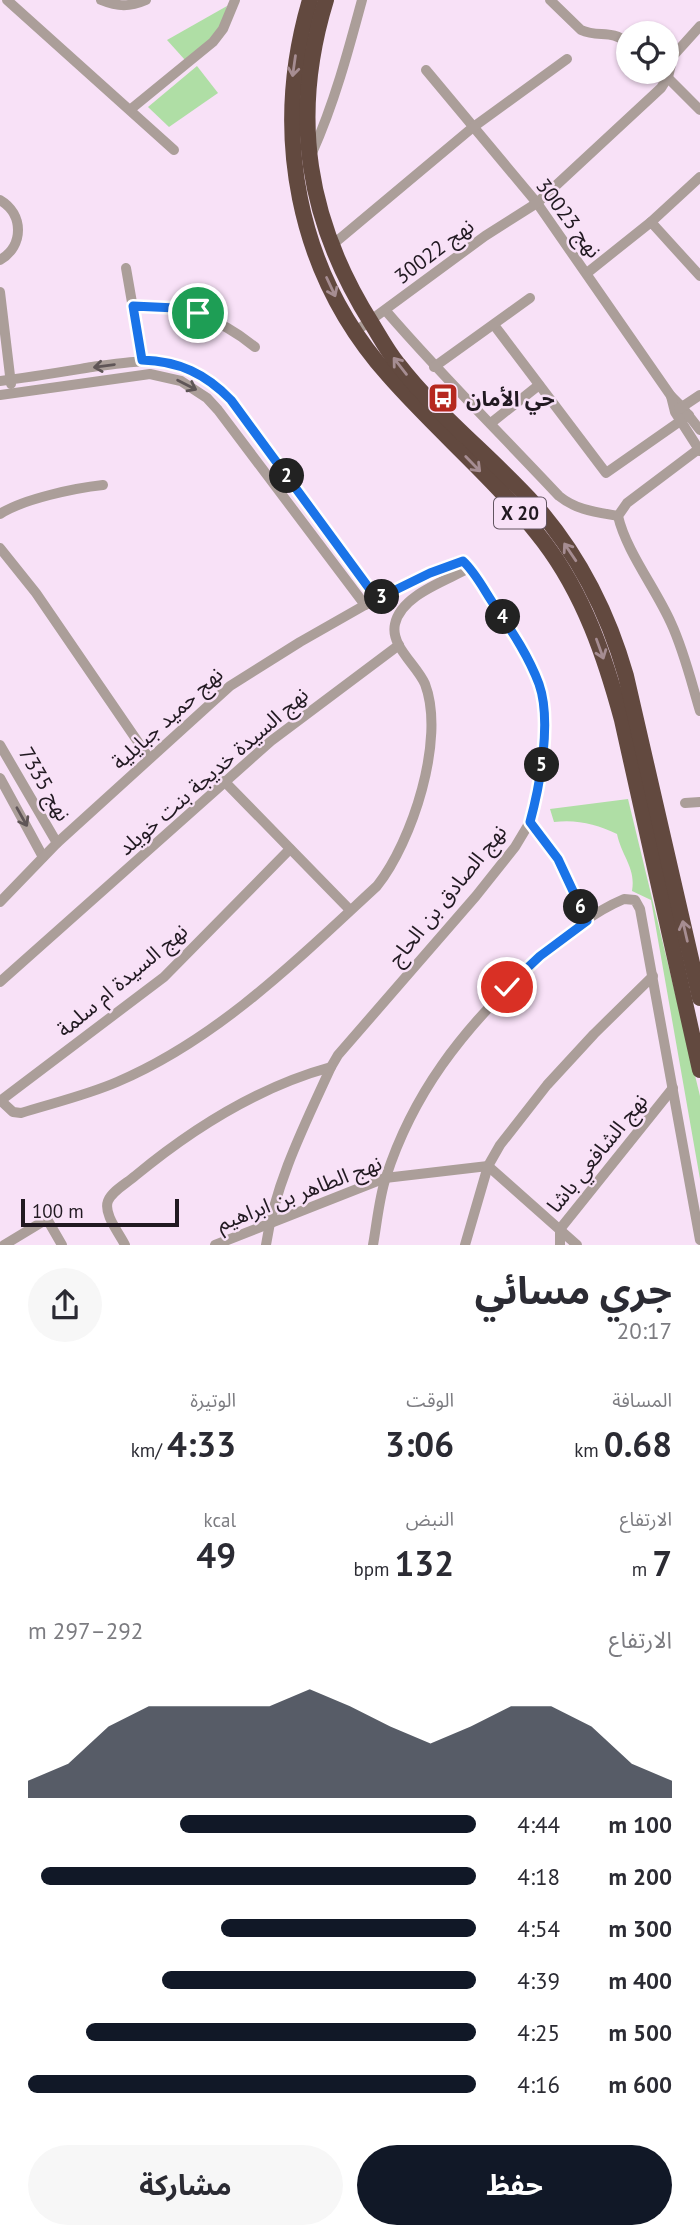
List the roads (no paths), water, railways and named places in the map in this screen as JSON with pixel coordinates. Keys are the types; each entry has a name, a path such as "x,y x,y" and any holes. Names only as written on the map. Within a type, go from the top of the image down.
{"highway":[{"name":"X 20","path":"310,0 296,51 290,111 293,162 304,218 313,245 339,305 386,374 524,516 568,578 587,614 622,720 700,1070"},
{"name":"X 20","path":"326,0 312,54 307,88 307,137 320,213 331,246 370,322 396,363 534,505 582,569 601,607 626,676 700,998"}],"street":[{"path":"7,0 174,150"},
{"path":"101,0 118,6 134,5 146,0"},
{"path":"131,109 213,42 223,29 234,0"},
{"path":"310,159 330,109 362,0"},
{"path":"550,0 581,30 616,34"},
{"name":"نهج 30022","path":"679,49 700,26"},
{"path":"331,246 472,128 567,59"},
{"name":"نهج 30023","path":"426,70 537,203 671,396 700,449"},
{"name":"نهج 30022","path":"356,331 485,236 537,203 624,124 661,88 662,84"},
{"path":"674,84 700,110"},
{"path":"587,273 651,222 700,177"},
{"path":"0,200 15,214 19,229 15,245 3,259 0,270"},
{"path":"651,222 700,276"},
{"path":"126,268 142,360"},
{"path":"0,292 5,380 12,393"},
{"path":"434,367 530,298"},
{"path":"133,306 176,308 198,313 228,327 255,347"},
{"path":"386,311 434,367 559,496 569,504 592,512 618,516"},
{"path":"494,325 606,473 682,414 700,395"},
{"path":"5,380 142,360 176,364 206,377 231,400 377,599"},
{"path":"0,395 150,374 181,381 195,388 218,410 365,605"},
{"path":"491,423 539,385"},
{"name":"نهج 30023","path":"682,414 700,430"},
{"path":"618,516 627,503 700,449"},
{"path":"0,514 7,509 53,495 103,485"},
{"path":"618,516 671,623 700,711"},
{"path":"0,548 36,593 149,758"},
{"path":"1,1101 13,1112 21,1113 115,1083 141,1071 213,1029 377,886 408,833 425,774 431,722 428,693 421,675 399,645 394,634 395,622 404,606 465,565"},
{"name":"نهج حميد جبايلية","path":"0,902 57,843 230,686 365,605 430,573 465,565"},
{"name":"نهج الصادق بن الحاج","path":"266,1245 270,1222 288,1166 331,1067 346,1043 476,896 515,847 530,822 541,773 544,713 540,687 514,634 465,565"},
{"name":"نهج السيدة خديجة بنت خويلد","path":"0,982 297,720 399,645"},
{"name":"نهج 7335","path":"0,745 57,843"},
{"name":"نهج 7335","path":"0,778 43,857"},
{"path":"225,782 350,910"},
{"path":"685,803 700,803"},
{"path":"530,822 558,859 587,921"},
{"name":"نهج السيدة ام سلمة","path":"1,1101 164,977 290,849"},
{"path":"373,1245 385,1178 419,1102 454,1046 507,987 540,956 587,921 630,898 638,905 653,976 700,1240"},
{"path":"465,1245 488,1166 516,1123 594,1034 653,976"},
{"path":"125,1245 106,1208 111,1196 171,1148 216,1117 282,1083 331,1067"},
{"name":"نهج الشافعي باشا","path":"559,1245 559,1229 673,1088"},
{"path":"488,1166 577,1245"},
{"name":"نهج الطاهر بن ابراهيم","path":"215,1245 385,1178 488,1166"},
{"path":"4,1245 47,1219 62,1245"}],"place":[{"name":"حي الأمان","path":"443,398"}]}
